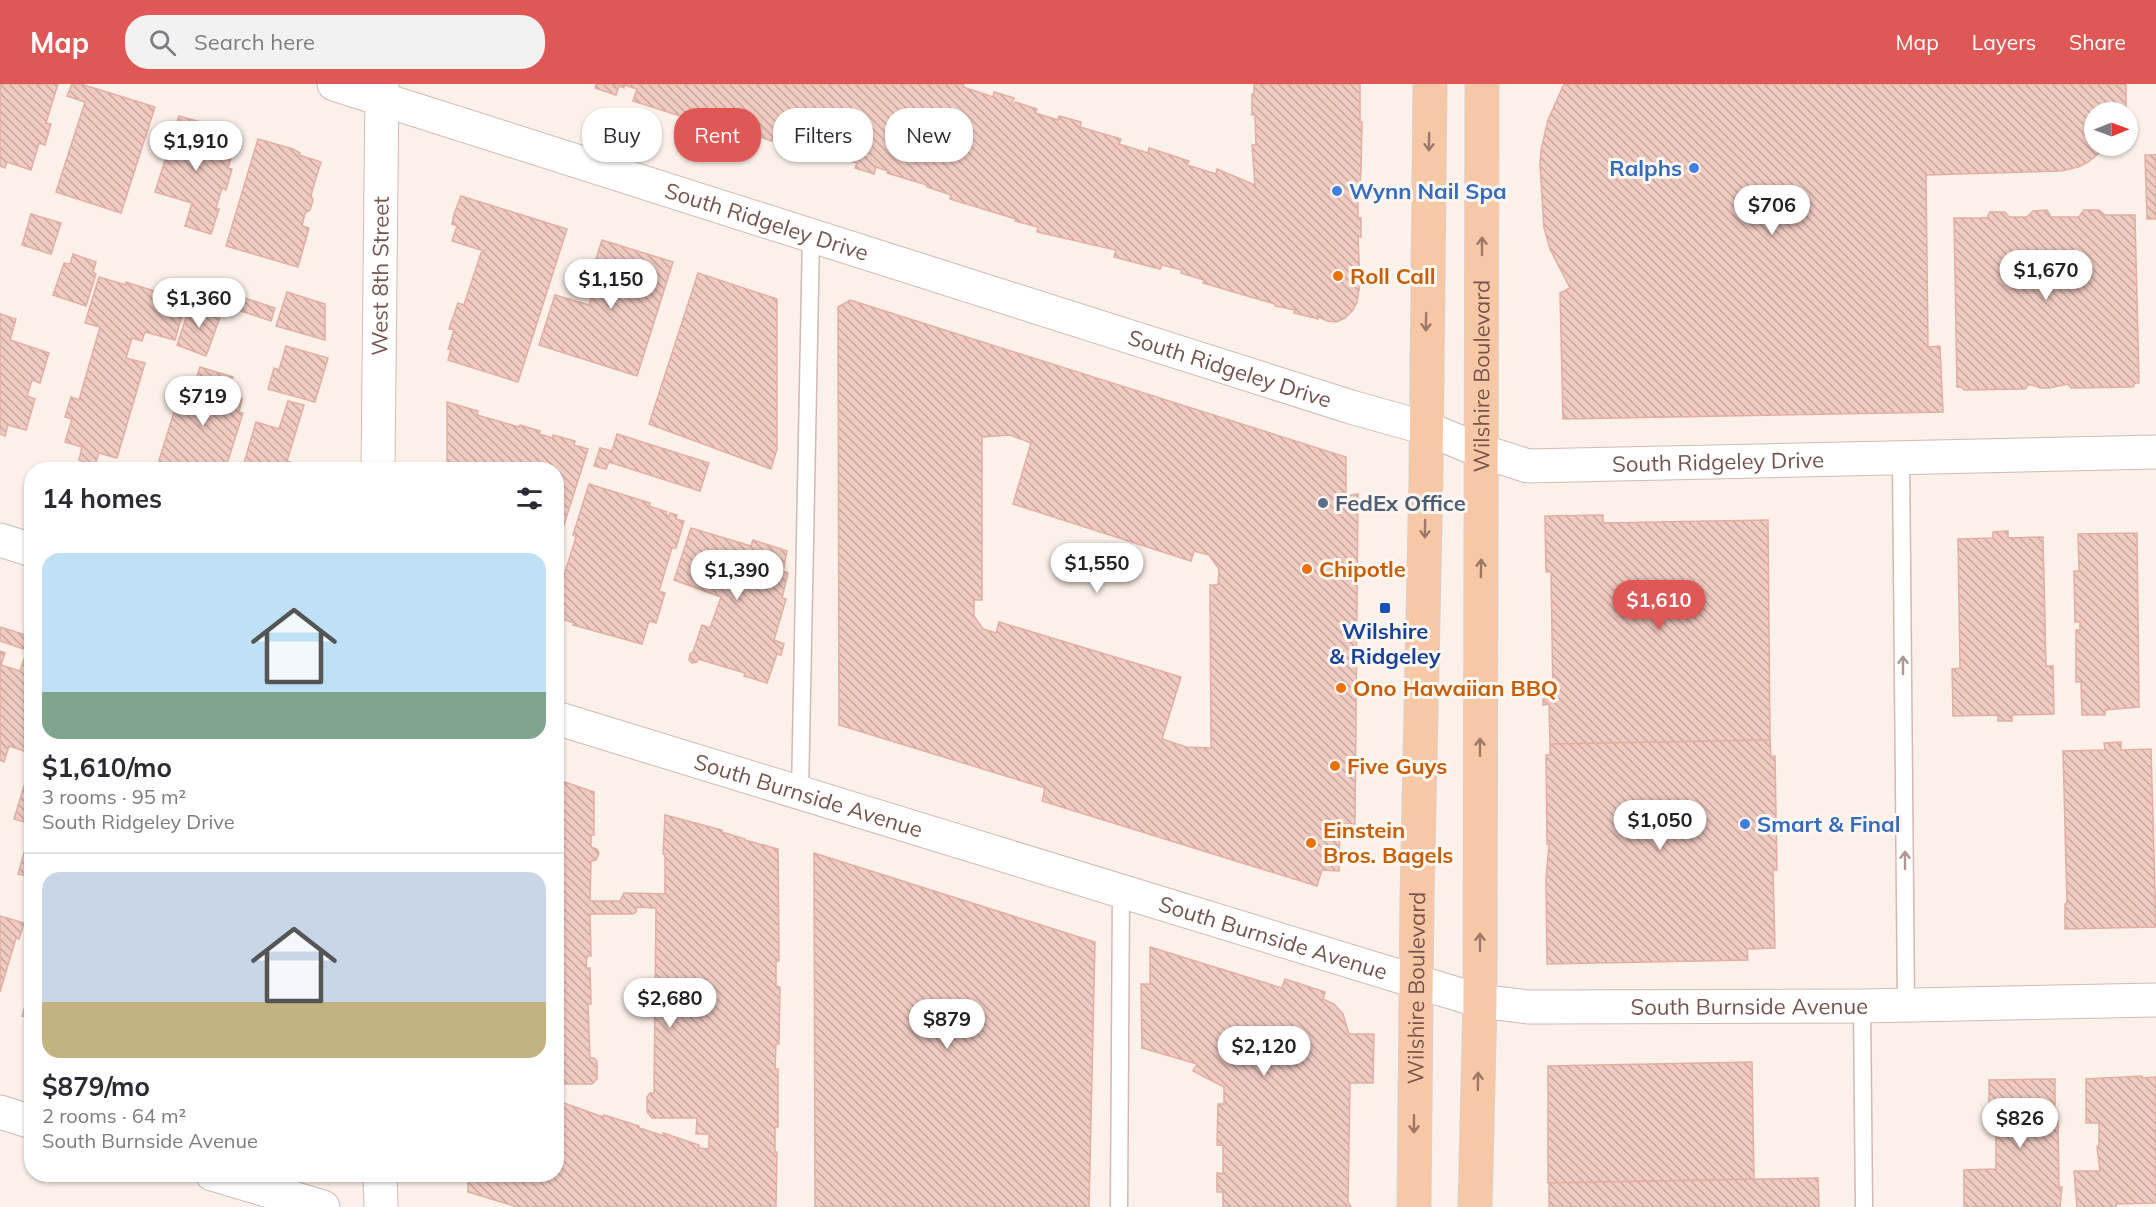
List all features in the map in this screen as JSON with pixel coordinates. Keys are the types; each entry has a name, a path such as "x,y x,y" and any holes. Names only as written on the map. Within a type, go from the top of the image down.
{"main road":[{"name":"Wilshire Boulevard","path":"1414,1207 1430,84"},
{"name":"Wilshire Boulevard","path":"1475,1207 1480,1001 1482,84"}],"street":[{"name":"South Ridgeley Drive","path":"334,84 382,92 812,236 1351,407 1426,428 1481,451 1528,466 2156,452"},
{"name":"West 8th Street","path":"378,462 382,92"},
{"path":"0,540 24,548"},
{"name":"South Burnside Avenue","path":"564,720 1480,1001 1528,1007 1862,1006 2156,1000"},
{"path":"0,1112 24,1120"},
{"path":"239,1182 323,1207"},
{"path":"380,1182 381,1207"}],"lane":[{"path":"800,793 812,236"},
{"path":"1901,458 1906,1005"},
{"path":"1119,1207 1121,891"},
{"path":"1862,1006 1864,1207"}],"building":[{"path":"0,84 58,84 46,123 51,124 45,145 39,143 31,170 7,162 5,168 0,166"},
{"path":"72,84 81,84 155,107 121,213 56,192 85,102 67,96"},
{"path":"596,84 964,84 963,87 993,97 994,92 1014,98 1011,105 1013,106 1015,102 1037,109 1035,113 1058,120 1059,116 1081,122 1080,127 1121,139 1119,144 1148,153 1149,148 1189,161 1187,165 1216,174 1217,169 1255,185 1252,145 1256,145 1255,115 1252,115 1254,84 1360,84 1360,122 1362,122 1358,218 1361,218 1361,237 1358,237 1360,284 1357,302 1345,318 1336,322 1317,316 1318,319 1294,313 1295,310 1203,283 1204,280 1181,273 1182,270 1162,265 1160,269 1114,257 1116,250 1037,232 1038,227 950,199 951,195 876,167 874,174 855,168 857,163 854,162 873,162 873,108 773,108 772,141 761,137 761,108 674,108 674,114 662,110 662,108 633,101 637,89 624,85 624,88 619,86 616,95 595,88"},
{"path":"1564,84 2126,84 2126,102 2084,102 2084,156 2096,156 2078,167 2061,171 1926,175 1928,347 1940,346 1943,412 1563,419 1560,293 1570,288 1550,249 1544,228 1540,165 1548,120"},
{"path":"179,116 211,125 208,136 235,144 228,168 232,169 226,190 222,188 216,208 219,209 211,234 185,226 192,203 155,192"},
{"path":"258,139 293,149 300,153 299,155 321,162 311,195 313,200 310,210 305,213 302,226 309,228 298,267 226,246"},
{"path":"2145,155 2156,155 2156,219 2147,219"},
{"path":"461,196 567,229 518,382 448,360 451,349 448,349 454,330 449,329 458,303 464,305 481,253 484,251 452,241 457,226 452,224 454,214"},
{"path":"2047,210 2051,217 2079,217 2084,210 2099,210 2105,215 2135,215 2139,383 2135,383 2133,387 2071,388 2068,384 2049,388 2028,385 2025,389 1964,390 1957,387 1954,218 1987,218 1990,212 2005,212 2009,217 2027,217 2033,211"},
{"path":"31,214 61,223 51,254 22,245"},
{"path":"602,240 673,262 637,376 539,345 555,295 589,305 591,298 584,296"},
{"path":"73,254 96,262 93,272 96,274 86,306 53,295 64,263 70,264"},
{"path":"698,273 777,299 777,449 771,469 649,424"},
{"path":"99,277 126,285 126,282 186,301 175,340 145,332 142,341 132,338 126,358 145,363 117,458 99,453 96,462 79,460 82,447 65,442 72,419 65,417 71,397 79,400 100,327 85,323"},
{"path":"287,292 325,304 325,340 276,326"},
{"path":"242,297 275,308 271,321 238,310"},
{"path":"850,300 1346,457 1346,496 1358,494 1355,824 1340,824 1339,871 1322,870 1317,886 1042,801 1045,788 839,725 838,307","holes":["1010,435 1031,443 1013,504 1191,561 1194,551 1209,555 1219,569 1218,585 1210,585 1211,748 1186,747 1162,739 1181,677 999,622 996,633 983,629 974,616 974,600 982,600 982,437"]},
{"path":"191,303 222,312 206,356 177,345"},
{"path":"0,314 16,319 10,340 49,353 40,383 32,380 27,396 35,399 26,430 8,425 5,436 0,434"},
{"path":"286,346 328,358 315,402 268,389 274,368 279,370"},
{"path":"200,367 233,377 227,394 242,399 239,412 243,413 228,462 158,462 175,409 182,411 187,396 190,397"},
{"path":"288,401 304,405 287,461 290,462 244,462 256,422 279,429"},
{"path":"447,402 478,411 477,415 540,431 539,434 575,441 574,445 588,449 564,525 564,462 447,462"},
{"path":"617,434 709,463 700,491 609,462 606,469 594,466 600,448 612,451"},
{"path":"589,484 650,503 649,506 667,512 666,515 669,516 670,513 677,515 676,519 684,521 676,548 672,548 659,591 665,593 656,623 649,621 642,644 573,625 574,623 564,620 564,575 576,537 573,535"},
{"path":"1603,515 1603,523 1768,520 1770,740 1550,744 1549,704 1543,705 1543,699 1553,699 1551,572 1546,572 1545,516"},
{"path":"691,528 751,546 753,540 787,551 783,571 788,573 782,598 786,599 774,640 784,644 781,655 777,654 767,683 744,676 745,673 698,659 697,662 692,663 689,660 702,625 710,628 721,597 674,580"},
{"path":"2008,531 2008,538 2043,537 2046,666 2053,666 2054,714 2012,715 2012,721 1998,721 1998,715 1953,716 1952,669 1960,668 1958,539 1993,538 1993,532"},
{"path":"2137,533 2139,707 2105,710 2105,715 2082,715 2081,682 2076,682 2076,630 2080,630 2080,622 2075,622 2074,571 2079,571 2078,534"},
{"path":"0,627 24,634 24,649 0,641"},
{"path":"0,651 5,653 1,665 20,671 24,659 24,751 9,746 4,762 0,760"},
{"path":"1770,740 1771,757 1775,756 1777,870 1773,870 1775,948 1747,949 1748,960 1547,964 1546,878 1549,844 1547,844 1546,755 1550,755 1550,744"},
{"path":"2121,742 2121,750 2151,749 2156,927 2065,929 2065,904 2067,904 2063,751 2105,750 2104,743"},
{"path":"564,782 594,792 594,835 591,835 591,847 597,849 599,853 596,860 591,861 590,901 620,901 624,893 665,894 665,854 663,854 665,815 722,830 722,832 745,840 778,849 779,961 776,961 776,986 780,987 779,1044 776,1044 775,1069 778,1069 778,1127 775,1127 776,1207 518,1207 468,1192 468,1182 564,1182 564,1103 603,1117 604,1115 664,1136 663,1133 699,1145 699,1148 709,1149 709,1134 696,1134 697,1118 652,1118 647,1112 647,1097 650,1093 654,1093 656,908 637,907 633,914 590,914 591,956 587,956 586,968 590,968 591,1004 588,1004 590,1058 597,1061 597,1079 592,1084 564,1084"},
{"path":"24,786 24,822 14,819"},
{"path":"24,853 24,875 18,874"},
{"path":"814,853 1095,942 1089,1207 815,1207"},
{"path":"0,916 24,923 19,939 16,938 0,992"},
{"path":"1150,947 1282,988 1285,979 1325,992 1323,999 1334,1004 1343,1014 1349,1034 1374,1034 1373,1083 1350,1083 1348,1202 1351,1207 1223,1207 1223,1192 1217,1192 1217,1173 1223,1174 1223,1145 1217,1145 1218,1104 1224,1104 1224,1087 1193,1071 1197,1064 1142,1048 1141,984 1150,984"},
{"path":"1752,1062 1754,1179 1548,1183 1548,1066"},
{"path":"2142,1076 2142,1078 2156,1077 2156,1203 2116,1204 2116,1207 2077,1207 2074,1171 2100,1171 2097,1147 2099,1145 2099,1123 2086,1123 2086,1079"},
{"path":"2055,1079 2059,1187 2062,1187 2060,1207 1964,1207 1964,1170 1996,1169 1996,1121 1989,1121 1989,1080"},
{"path":"1818,1178 1819,1207 1549,1207 1549,1183"}],"place":[{"name":"Ralphs","path":"1694,168"},
{"name":"Wynn Nail Spa","path":"1337,191"},
{"name":"Roll Call","path":"1338,276"},
{"name":"FedEx Office","path":"1323,503"},
{"name":"Chipotle","path":"1307,569"},
{"name":"Wilshire & Ridgeley","path":"1385,608"},
{"name":"Ono Hawaiian BBQ","path":"1341,688"},
{"name":"Five Guys","path":"1335,766"},
{"name":"Smart & Final","path":"1745,824"},
{"name":"Einstein Bros. Bagels","path":"1311,843"}]}
